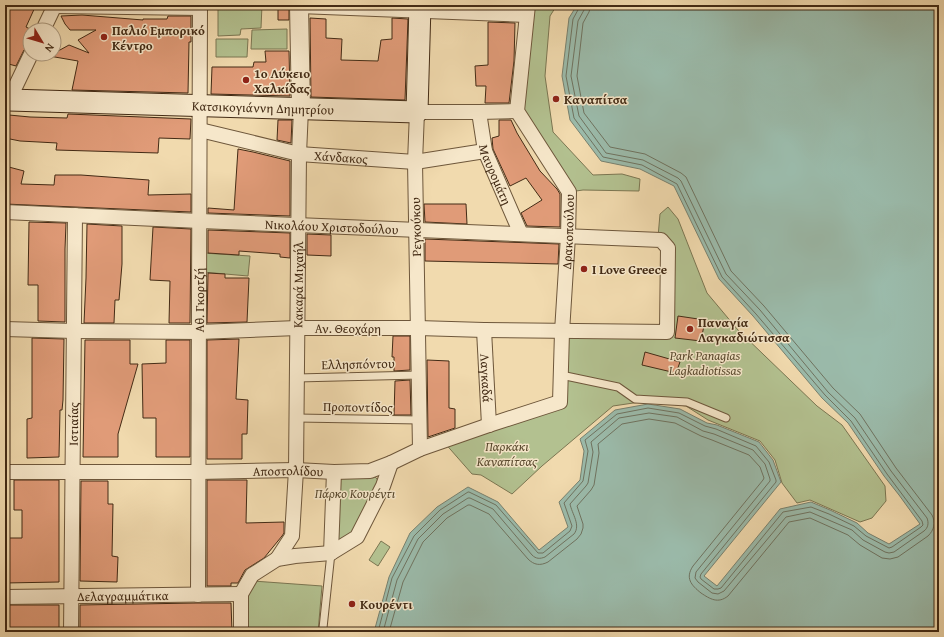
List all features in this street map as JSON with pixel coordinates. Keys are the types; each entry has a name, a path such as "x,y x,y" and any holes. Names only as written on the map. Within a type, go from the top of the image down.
{"main road":[{"name":"Ρεγκούκου","path":"417,112 420,8"},
{"name":"Κατσικογιάννη Δημητρίου","path":"6,101 417,112"}],"street":[{"path":"47,22 54,5 200,7"},
{"path":"299,6 527,10 517,111"},
{"name":"Κακαρά Μιχαήλ","path":"277,559 292,536 296,470 298,225 301,109 299,6"},
{"name":"Αθ. Γκορτζή","path":"198,595 200,7"},
{"path":"6,101 27,62"},
{"name":"Κατσικογιάννη Δημητρίου","path":"417,112 517,111"},
{"name":"Δρακοπούλου","path":"517,111 569,192 560,402"},
{"name":"Ρεγκούκου","path":"417,112 415,162 420,449"},
{"name":"Μαυρομάτη","path":"479,112 485,151 521,234"},
{"name":"Χάνδακος","path":"200,130 299,154 415,162 485,151"},
{"name":"Νικολάου Χριστοδούλου","path":"5,212 568,236 664,244 667,332"},
{"name":"Ιστιαίας","path":"71,632 75,215"},
{"name":"Αν. Θεοχάρη","path":"5,330 199,332 297,328 418,328 562,332 667,332"},
{"name":"Λαγκαδά","path":"484,330 489,425"},
{"name":"Αποστολίδου","path":"5,472 199,472 296,470 334,472 370,471 420,449 560,402"},
{"path":"241,632 241,594 252,575 277,559 331,553 357,537 383,486 391,463"},
{"path":"331,553 334,472"},
{"name":"Δελαγραμμάτικα","path":"5,597 241,594"}],"lane":[{"name":"Ελλησπόντου","path":"297,378 419,375"},
{"path":"561,375 618,388 635,399 687,402 726,418"},
{"name":"Προποντίδος","path":"297,418 420,420"},
{"path":"323,628 331,553"}],"green space":[{"path":"218,5 262,5 261,28 241,29 240,35 218,36"},
{"path":"528,5 557,5 550,16 545,76 553,132 593,175 622,174 640,179 639,191 583,190 569,192 517,111"},
{"path":"287,29 287,49 251,49 252,30"},
{"path":"216,39 248,39 247,57 216,57"},
{"name":"Park Panagias Lagkadiotissas","path":"668,207 678,219 707,293 738,330 817,406 842,425 885,486 886,501 872,518 860,522 810,500 797,503 782,483 775,460 760,441 708,420 686,406 647,401 613,406 542,466 512,494 481,475 472,474 443,441 560,402 562,332 667,332 668,248 658,237 660,214"},
{"path":"203,253 250,256 248,276 203,272"},
{"name":"Πάρκο Κουρέντι","path":"370,471 383,486 357,537 331,553 334,472"},
{"path":"381,541 390,547 378,566 369,560"},
{"path":"253,581 322,586 318,632 245,632 246,598"}],"water":[{"path":"577,5 939,5 939,632 374,632 389,577 410,533 437,507 468,487 498,502 539,550 568,527 559,502 580,480 584,451 580,439 615,410 648,404 680,409 707,423 717,425 759,442 773,460 781,482 704,576 717,586 780,509 811,502 857,523 868,533 889,544 920,524 884,476 848,423 822,398 753,316 719,279 674,186 640,169 601,161 570,120 562,76 569,18"}],"building":[{"path":"10,5 36,5 28,22 22,22 22,54 16,66 5,63 5,15"},
{"path":"278,5 289,5 289,20 278,20"},
{"path":"82,15 143,20 167,19 168,16 191,16 188,93 72,90 78,61 62,58 62,49 69,45 89,53 78,40 96,30 70,30 61,16"},
{"path":"310,18 326,19 326,38 342,39 341,60 378,61 381,40 392,39 392,18 408,19 405,100 311,97"},
{"path":"488,22 515,23 514,61 509,103 485,103 486,86 476,86 475,66 488,65"},
{"name":"1ο Λύκειο Χαλκίδας","path":"265,51 289,51 290,96 211,94 212,67 253,67 254,62 266,62"},
{"path":"68,114 191,119 190,139 159,138 158,153 56,150 57,143 20,141 5,138 5,123 9,115 67,118"},
{"path":"278,120 292,120 291,143 277,140"},
{"path":"499,120 511,120 517,133 540,171 560,194 560,227 527,226 521,213 542,200 526,178 510,186 493,149 492,138 499,136"},
{"path":"238,149 290,161 290,216 208,213 208,208 234,210"},
{"path":"5,166 24,171 21,184 54,185 55,175 81,175 149,180 148,195 191,194 191,212 5,204"},
{"path":"424,204 466,204 467,224 425,222"},
{"path":"29,222 66,223 65,322 38,321 38,285 28,285"},
{"path":"87,224 122,226 122,264 119,300 115,300 114,323 84,323"},
{"path":"153,227 191,229 190,323 169,323 170,281 150,280"},
{"path":"208,230 290,233 290,258 280,257 280,254 239,251 239,255 208,253"},
{"path":"307,234 331,235 331,256 307,255"},
{"path":"425,239 559,244 558,264 425,261"},
{"path":"208,273 225,274 225,278 249,278 247,322 207,323"},
{"name":"Παναγία Λαγκαδιώτισσα","path":"678,316 705,320 701,341 675,338"},
{"path":"393,336 410,336 410,370 394,371 394,357 392,357"},
{"path":"32,338 64,339 63,400 62,410 60,410 59,457 27,458 27,419 32,418"},
{"path":"239,339 236,399 248,400 247,434 242,434 242,459 207,459 207,340"},
{"path":"85,340 130,340 130,364 138,364 118,434 118,457 83,457"},
{"path":"166,340 190,340 190,457 156,457 156,418 143,418 142,364 166,363"},
{"path":"645,352 680,362 676,373 642,365"},
{"path":"427,360 449,361 449,408 455,409 455,428 428,437"},
{"path":"410,380 411,415 394,415 395,381"},
{"path":"14,480 59,480 59,582 5,583 5,538 22,538 22,510 14,510"},
{"path":"207,480 247,480 246,523 284,522 284,533 264,558 245,570 238,583 231,583 231,586 207,586"},
{"path":"81,481 108,481 108,504 113,504 112,556 118,557 117,582 80,581"},
{"path":"231,603 232,632 80,632 80,605"},
{"path":"5,605 59,605 59,632 5,632"}],"place":[{"name":"Παλιό Εμπορικό Κέντρο","path":"104,37"},
{"name":"1ο Λύκειο Χαλκίδας","path":"246,80"},
{"name":"Καναπίτσα","path":"556,99"},
{"name":"I Love Greece","path":"584,269"},
{"name":"Παναγία Λαγκαδιώτισσα","path":"690,329"},
{"name":"Κουρέντι","path":"352,604"}],"park label":[{"name":"Παρκάκι Καναπίτσας","path":"507,454"}]}
